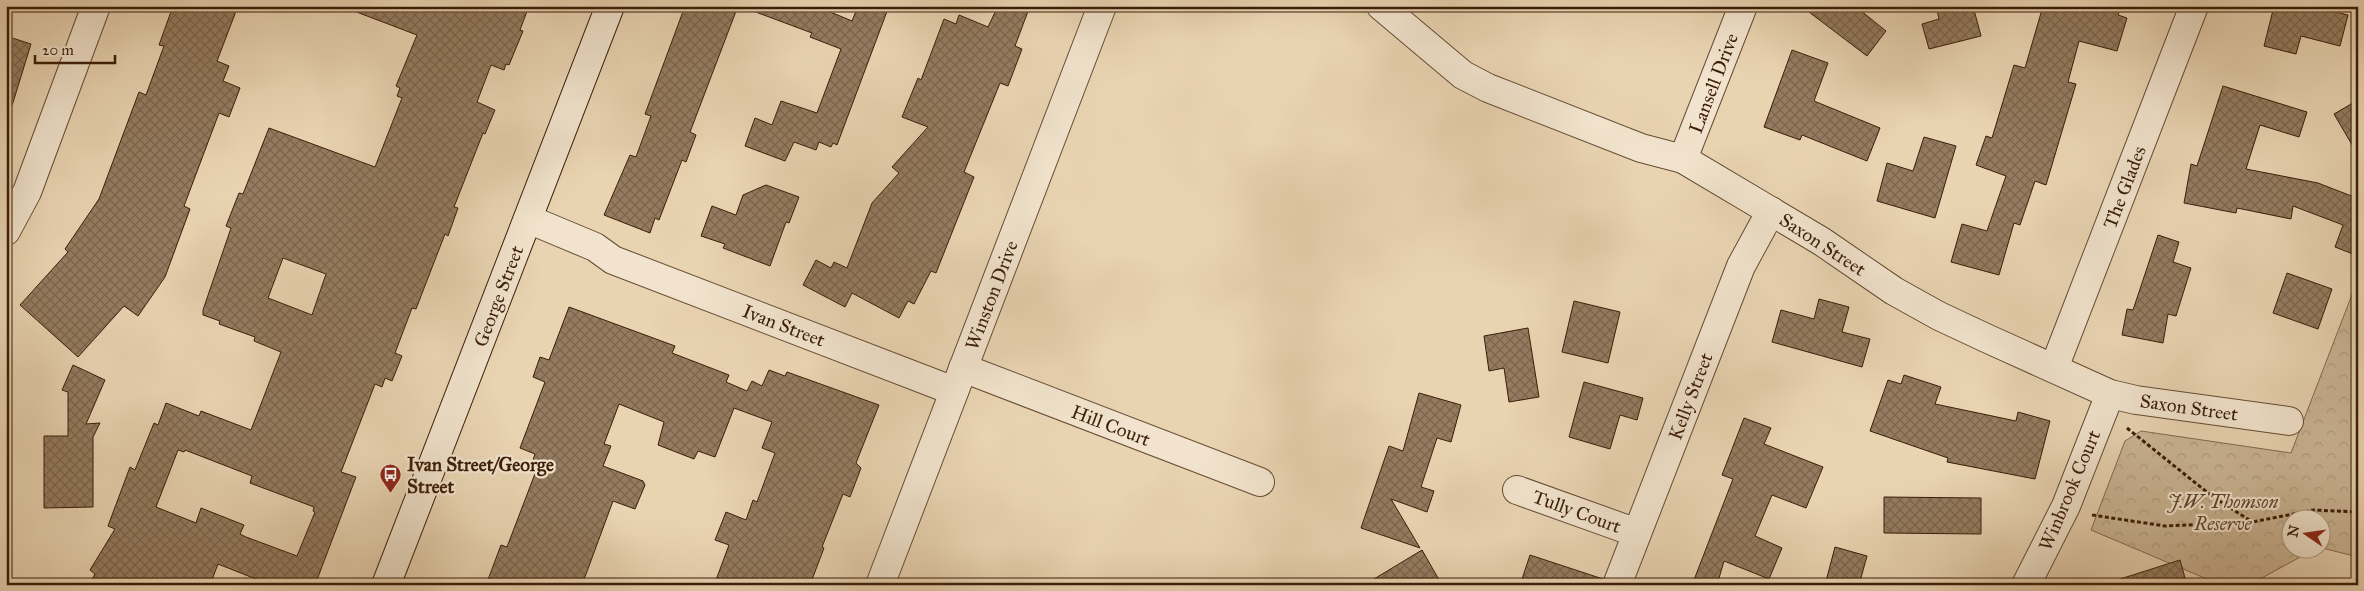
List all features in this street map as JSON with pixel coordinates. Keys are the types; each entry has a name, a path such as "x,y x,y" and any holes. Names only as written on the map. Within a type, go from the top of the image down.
{"street":[{"path":"6,231 27,192 96,6"},
{"name":"George Street","path":"386,585 610,6"},
{"name":"Winston Drive","path":"880,585 1102,6"},
{"name":"Saxon Street","path":"1381,6 1463,75 1488,88 1641,148 1683,159 1821,241 1894,291 1938,316 2110,394 2136,400 2289,421"},
{"name":"Lansell Drive","path":"1683,159 1743,6"},
{"name":"The Glades","path":"2054,368 2194,6"},
{"name":"Kelly Street","path":"1617,585 1741,266 1771,211"},
{"name":"Ivan Street","path":"525,227 595,247 613,260 959,379"},
{"name":"Hill Court","path":"959,379 1260,482"},
{"name":"Winbrook Court","path":"2026,585 2066,506 2110,394"},
{"name":"Tully Court","path":"1517,490 1636,533"}],"path":[{"path":"2127,428 2213,497 2252,522"},
{"path":"2092,515 2165,526 2252,522 2314,510 2358,512"}],"green space":[{"name":"J.W. Thomson Reserve","path":"2358,279 2358,557 2332,550 2332,508 2282,508 2282,558 2298,558 2249,585 2221,585 2091,530 2125,441 2141,431 2291,453"}],"building":[{"path":"173,6 238,6 217,61 229,66 223,81 240,88 229,117 219,113 184,206 190,209 165,277 138,316 124,306 78,357 20,305 68,252 65,249 99,199 139,92 146,95 164,46 159,45"},
{"path":"347,6 529,6 520,30 523,31 509,65 506,64 504,70 491,65 477,102 495,110 485,134 483,133 454,207 458,208 448,236 445,234 416,309 412,308 395,353 402,356 392,381 385,378 382,387 375,384 341,472 356,477 315,585 271,585 218,564 210,585 89,585 95,574 90,570 115,529 108,526 130,467 135,470 154,423 158,425 166,403 199,416 201,411 251,430 281,352 254,341 255,337 219,324 220,321 203,315 203,310 231,228 226,226 239,193 243,194 269,128 375,167 402,98 397,96 400,88 396,86 417,35 346,8","holes":["283,258 326,274 312,315 268,298","178,450 184,452 185,450 252,476 250,483 314,507 313,511 315,512 297,556 246,537 240,534 244,525 201,508 196,523 156,507"]},
{"path":"685,6 738,6 690,132 696,135 686,162 682,160 659,220 655,218 650,233 604,215 630,155 636,157 651,116 645,114"},
{"path":"746,6 816,6 852,21 858,6 889,6 837,145 833,143 831,147 819,142 816,150 794,142 785,161 745,146 755,118 772,125 781,101 817,113 841,49 810,37 812,33 745,8"},
{"path":"998,6 1030,6 1015,46 1022,49 1008,86 1000,83 964,172 974,177 936,273 931,271 914,304 908,301 899,318 852,293 845,307 803,285 816,260 831,268 834,262 847,268 872,203 899,173 892,167 928,127 902,117 918,78 921,80 944,19 956,24 959,15 988,27"},
{"path":"1801,6 1855,6 1886,31 1867,56"},
{"path":"1936,6 1973,6 1981,36 1929,49 1922,24 1939,19"},
{"path":"2043,6 2122,6 2118,15 2127,18 2117,51 2079,41 2068,82 2076,84 2046,185 2035,181 2020,225 2014,223 1999,275 1951,262 1962,224 1987,231 2006,176 1976,165 1986,136 1992,138 2014,65 2025,68"},
{"path":"2274,6 2312,6 2348,15 2340,46 2301,36 2296,54 2264,46"},
{"path":"6,36 31,44 11,109 6,108"},
{"path":"1792,50 1828,63 1814,101 1880,128 1867,161 1802,135 1800,140 1764,127"},
{"path":"2223,86 2307,112 2299,137 2260,125 2246,169 2318,183 2354,197 2356,192 2358,192 2358,256 2335,247 2343,225 2293,206 2291,219 2237,208 2236,213 2184,203 2191,164 2197,166"},
{"path":"2358,100 2358,155 2334,114"},
{"path":"1924,137 1956,146 1935,218 1877,201 1887,163 1913,171"},
{"path":"766,185 799,197 789,223 786,222 770,266 723,248 725,244 701,236 712,206 736,215 743,195"},
{"path":"2158,235 2179,242 2173,262 2191,268 2176,316 2168,314 2163,343 2122,335 2127,309 2133,310"},
{"path":"2287,273 2332,289 2318,329 2273,313"},
{"path":"1819,299 1849,307 1842,332 1870,339 1862,367 1772,342 1781,310 1814,319"},
{"path":"1574,301 1620,312 1608,363 1562,352"},
{"path":"569,307 675,346 672,353 729,375 726,382 747,391 752,381 762,386 769,370 785,376 787,372 879,405 856,463 861,468 850,497 843,494 822,547 824,548 810,585 728,585 716,580 729,545 715,540 726,512 746,520 753,500 757,502 775,453 762,448 772,422 734,408 715,457 698,451 694,459 658,445 664,422 619,404 604,444 611,446 603,466 643,481 645,485 635,509 613,501 582,585 486,585 501,545 507,547 536,471 530,469 535,454 520,448 545,382 533,377 540,357 549,360"},
{"path":"1528,328 1539,397 1509,402 1504,368 1489,371 1484,336"},
{"path":"73,365 105,380 86,424 100,423 93,437 93,507 44,508 44,436 68,436 68,392 62,390"},
{"path":"1904,375 1941,387 1935,404 2016,421 2018,412 2050,421 2035,479 1947,462 1948,458 1870,431 1888,380 1901,384"},
{"path":"1584,382 1643,398 1637,420 1620,415 1610,449 1569,437"},
{"path":"1419,393 1461,405 1451,442 1437,438 1421,487 1434,491 1427,512 1391,499 1420,548 1361,528 1389,446 1403,451"},
{"path":"1744,418 1771,428 1764,444 1823,467 1806,508 1772,495 1755,536 1782,548 1769,579 1724,561 1717,585 1692,585 1733,479 1722,475"},
{"path":"1884,497 1981,498 1981,534 1884,533"},
{"path":"1835,547 1867,556 1859,585 1825,585"},
{"path":"1422,550 1442,585 1364,585"},
{"path":"1530,555 1603,579 1602,585 1520,585"},
{"path":"2180,560 2187,585 2118,585 2117,580"}],"place":[{"name":"Ivan Street/George Street","path":"391,494"}]}
